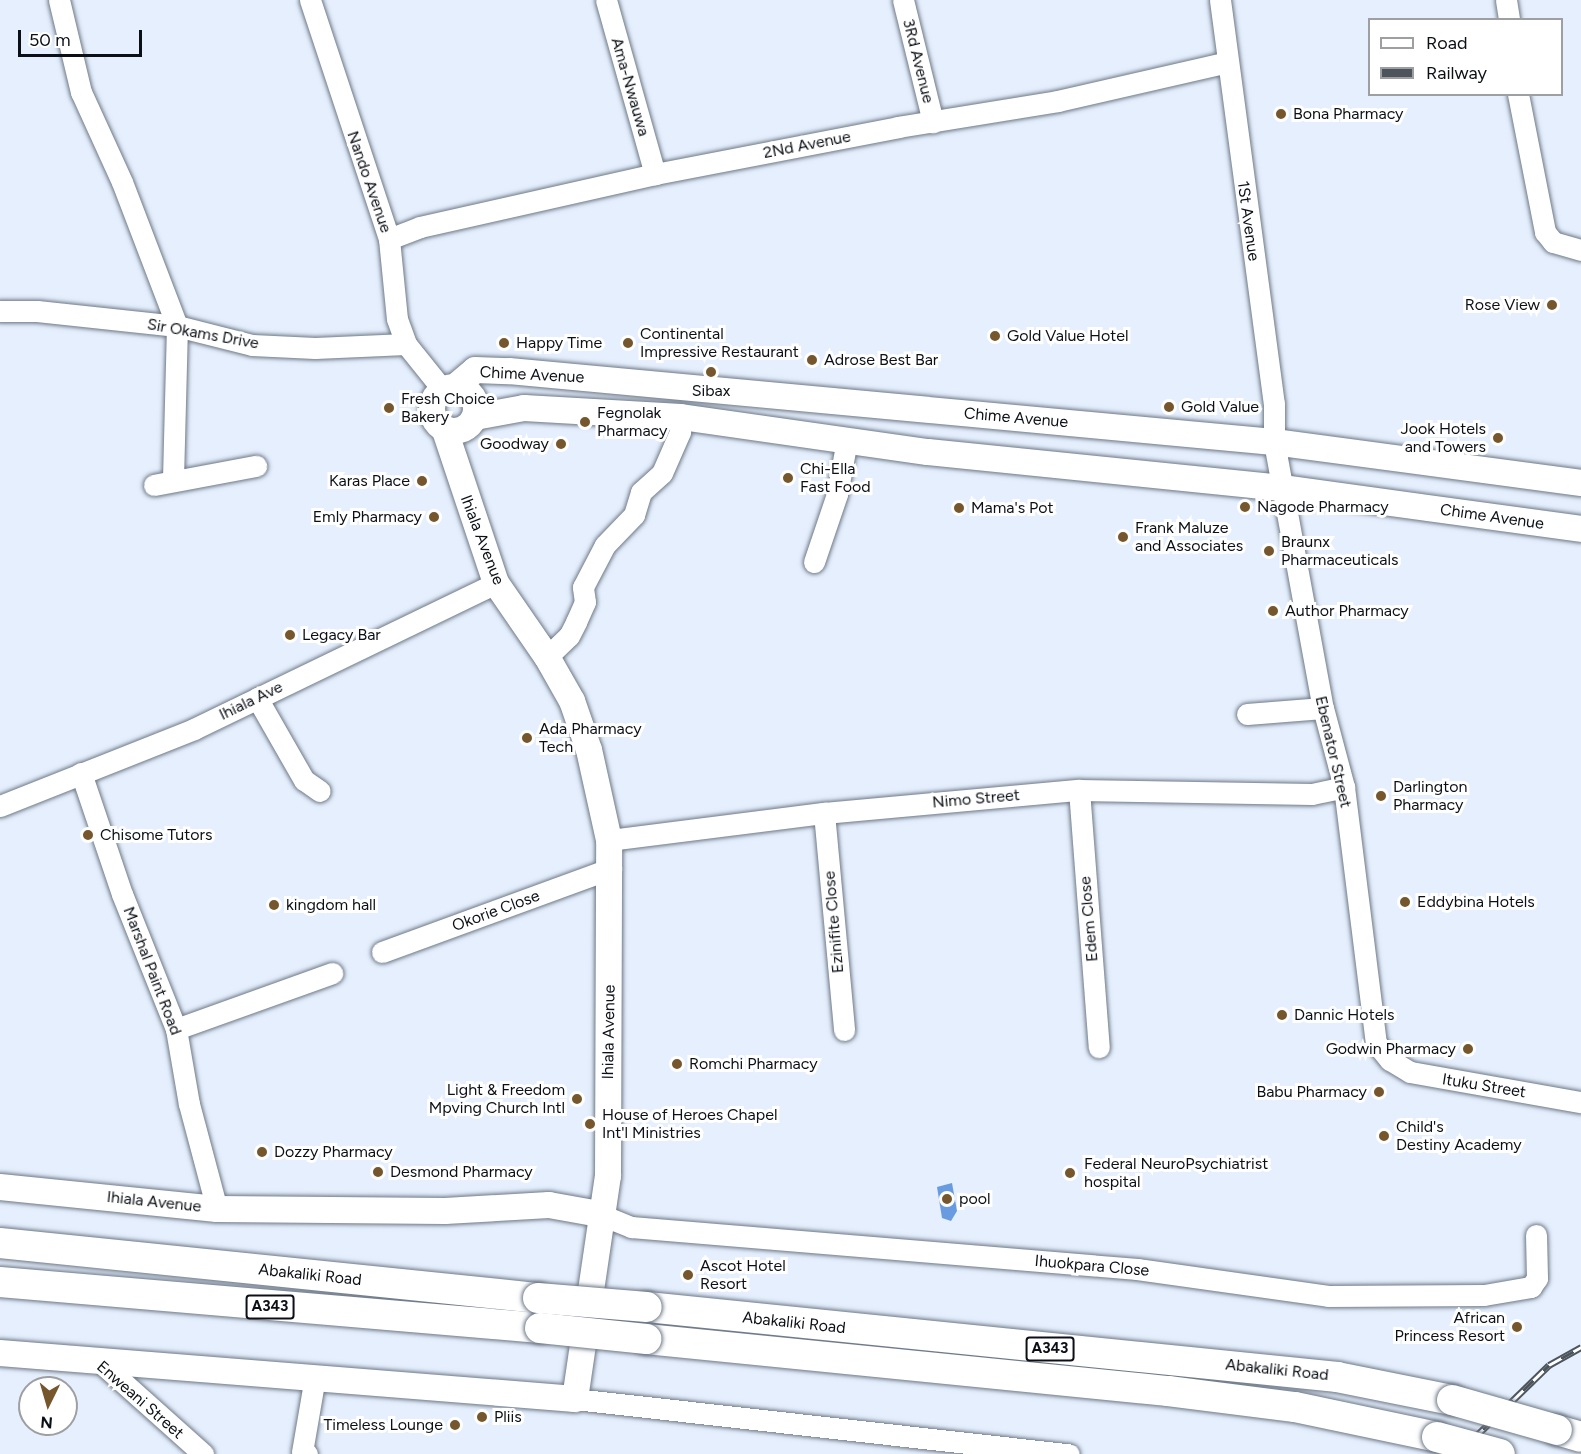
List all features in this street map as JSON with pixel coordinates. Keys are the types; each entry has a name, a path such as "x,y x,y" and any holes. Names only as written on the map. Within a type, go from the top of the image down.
{"highway":[{"name":"Abakaliki Road","path":"0,1243 1336,1377 1452,1400 1569,1433"},
{"name":"Abakaliki Road","path":"0,1282 540,1328 1215,1396 1295,1407 1437,1437 1500,1454"}],"main road":[{"name":"Chime Avenue","path":"449,388 475,370 509,371 1274,442 1581,483"},
{"path":"464,494 472,421 472,395 449,388 436,396 433,413 444,428 452,430 472,421"},
{"name":"Chime Avenue","path":"472,421 524,408 681,417 928,452 1282,488 1581,529"},
{"name":"Ihiala Avenue","path":"0,1187 217,1209 445,1210 549,1205 599,1214 608,1176 611,868 609,840 589,750 572,701 547,657 496,584 464,494 444,428"},
{"path":"98,1360 575,1399 599,1214"},
{"name":"Enweani Street","path":"0,1353 98,1360"}],"street":[{"path":"59,0 81,92 122,182 177,326 164,483 256,466"},
{"name":"Nando Avenue","path":"310,0 389,239 397,320 406,344 449,388"},
{"name":"Ama-Nwauwa","path":"606,0 655,174"},
{"name":"3Rd Avenue","path":"903,0 933,122"},
{"name":"1St Avenue","path":"1221,0 1274,403 1274,442"},
{"path":"1506,0 1509,18"},
{"name":"2Nd Avenue","path":"389,239 420,227 655,174 1058,101 1228,62"},
{"path":"1518,96 1545,232 1553,242 1581,250"},
{"name":"Sir Okams Drive","path":"0,311 37,311 177,326 252,345 315,348 406,344"},
{"path":"547,657 569,636 585,602 583,587 605,545 634,515 641,492 662,472 680,432 681,417"},
{"path":"814,562 837,494 847,440"},
{"name":"Ebenator Street","path":"1274,442 1323,708 1344,787 1372,1024 1377,1043 1390,1060"},
{"name":"Ihiala Ave","path":"0,806 194,729 496,584"},
{"path":"257,698 304,780 320,791"},
{"path":"1247,714 1323,708"},
{"name":"Marshal Paint Road","path":"81,773 122,894 176,1029 189,1104 217,1209"},
{"name":"Nimo Street","path":"609,840 824,813 1079,790 1312,794 1344,787"},
{"name":"Edem Close","path":"1079,790 1099,1047"},
{"name":"Ezinifite Close","path":"824,813 844,1030"},
{"name":"Okorie Close","path":"382,952 611,868"},
{"path":"176,1029 332,973"},
{"name":"Ituku Street","path":"1390,1060 1410,1072 1450,1082 1581,1102"},
{"name":"Ihuokpara Close","path":"599,1214 631,1227 1137,1269 1328,1296 1484,1295 1531,1287 1537,1278 1536,1235"},
{"name":"Enweani Street","path":"98,1360 203,1454"},
{"path":"307,1454 302,1452 315,1377"},
{"path":"575,1399 1069,1454"}],"water":[{"name":"pool","path":"952,1183 957,1211 951,1221 942,1218 937,1187"}],"railway":[{"path":"1465,1454 1473,1439 1549,1365 1581,1347"}],"place":[{"name":"Bona Pharmacy","path":"1281,114"},
{"name":"Rose View","path":"1552,305"},
{"name":"Gold Value Hotel","path":"995,336"},
{"name":"Happy Time","path":"504,343"},
{"name":"Continental Impressive Restaurant","path":"628,343"},
{"name":"Adrose Best Bar","path":"812,360"},
{"name":"Sibax","path":"711,372"},
{"name":"Gold Value","path":"1169,407"},
{"name":"Fresh Choice Bakery","path":"389,408"},
{"name":"Fegnolak Pharmacy","path":"585,422"},
{"name":"Jook Hotels and Towers","path":"1498,438"},
{"name":"Goodway","path":"561,444"},
{"name":"Chi-Ella Fast Food","path":"788,478"},
{"name":"Karas Place","path":"422,481"},
{"name":"Nagode Pharmacy","path":"1245,507"},
{"name":"Mama's Pot","path":"959,508"},
{"name":"Emly Pharmacy","path":"434,517"},
{"name":"Frank Maluze and Associates","path":"1123,537"},
{"name":"Braunx Pharmaceuticals","path":"1269,551"},
{"name":"Author Pharmacy","path":"1273,611"},
{"name":"Legacy Bar","path":"290,635"},
{"name":"Ada Pharmacy Tech","path":"527,738"},
{"name":"Darlington Pharmacy","path":"1381,796"},
{"name":"Chisome Tutors","path":"88,835"},
{"name":"Eddybina Hotels","path":"1405,902"},
{"name":"kingdom hall","path":"274,905"},
{"name":"Dannic Hotels","path":"1282,1015"},
{"name":"Godwin Pharmacy","path":"1468,1049"},
{"name":"Romchi Pharmacy","path":"677,1064"},
{"name":"Babu Pharmacy","path":"1379,1092"},
{"name":"Light & Freedom Mpving Church Intl","path":"577,1099"},
{"name":"House of Heroes Chapel Int'l Ministries","path":"590,1124"},
{"name":"Child's Destiny Academy","path":"1384,1136"},
{"name":"Dozzy Pharmacy","path":"262,1152"},
{"name":"Desmond Pharmacy","path":"378,1172"},
{"name":"Federal NeuroPsychiatrist hospital","path":"1070,1173"},
{"name":"pool","path":"947,1199"},
{"name":"Ascot Hotel Resort","path":"688,1275"},
{"name":"African Princess Resort","path":"1517,1327"},
{"name":"Pliis","path":"482,1417"},
{"name":"Timeless Lounge","path":"455,1425"}]}
